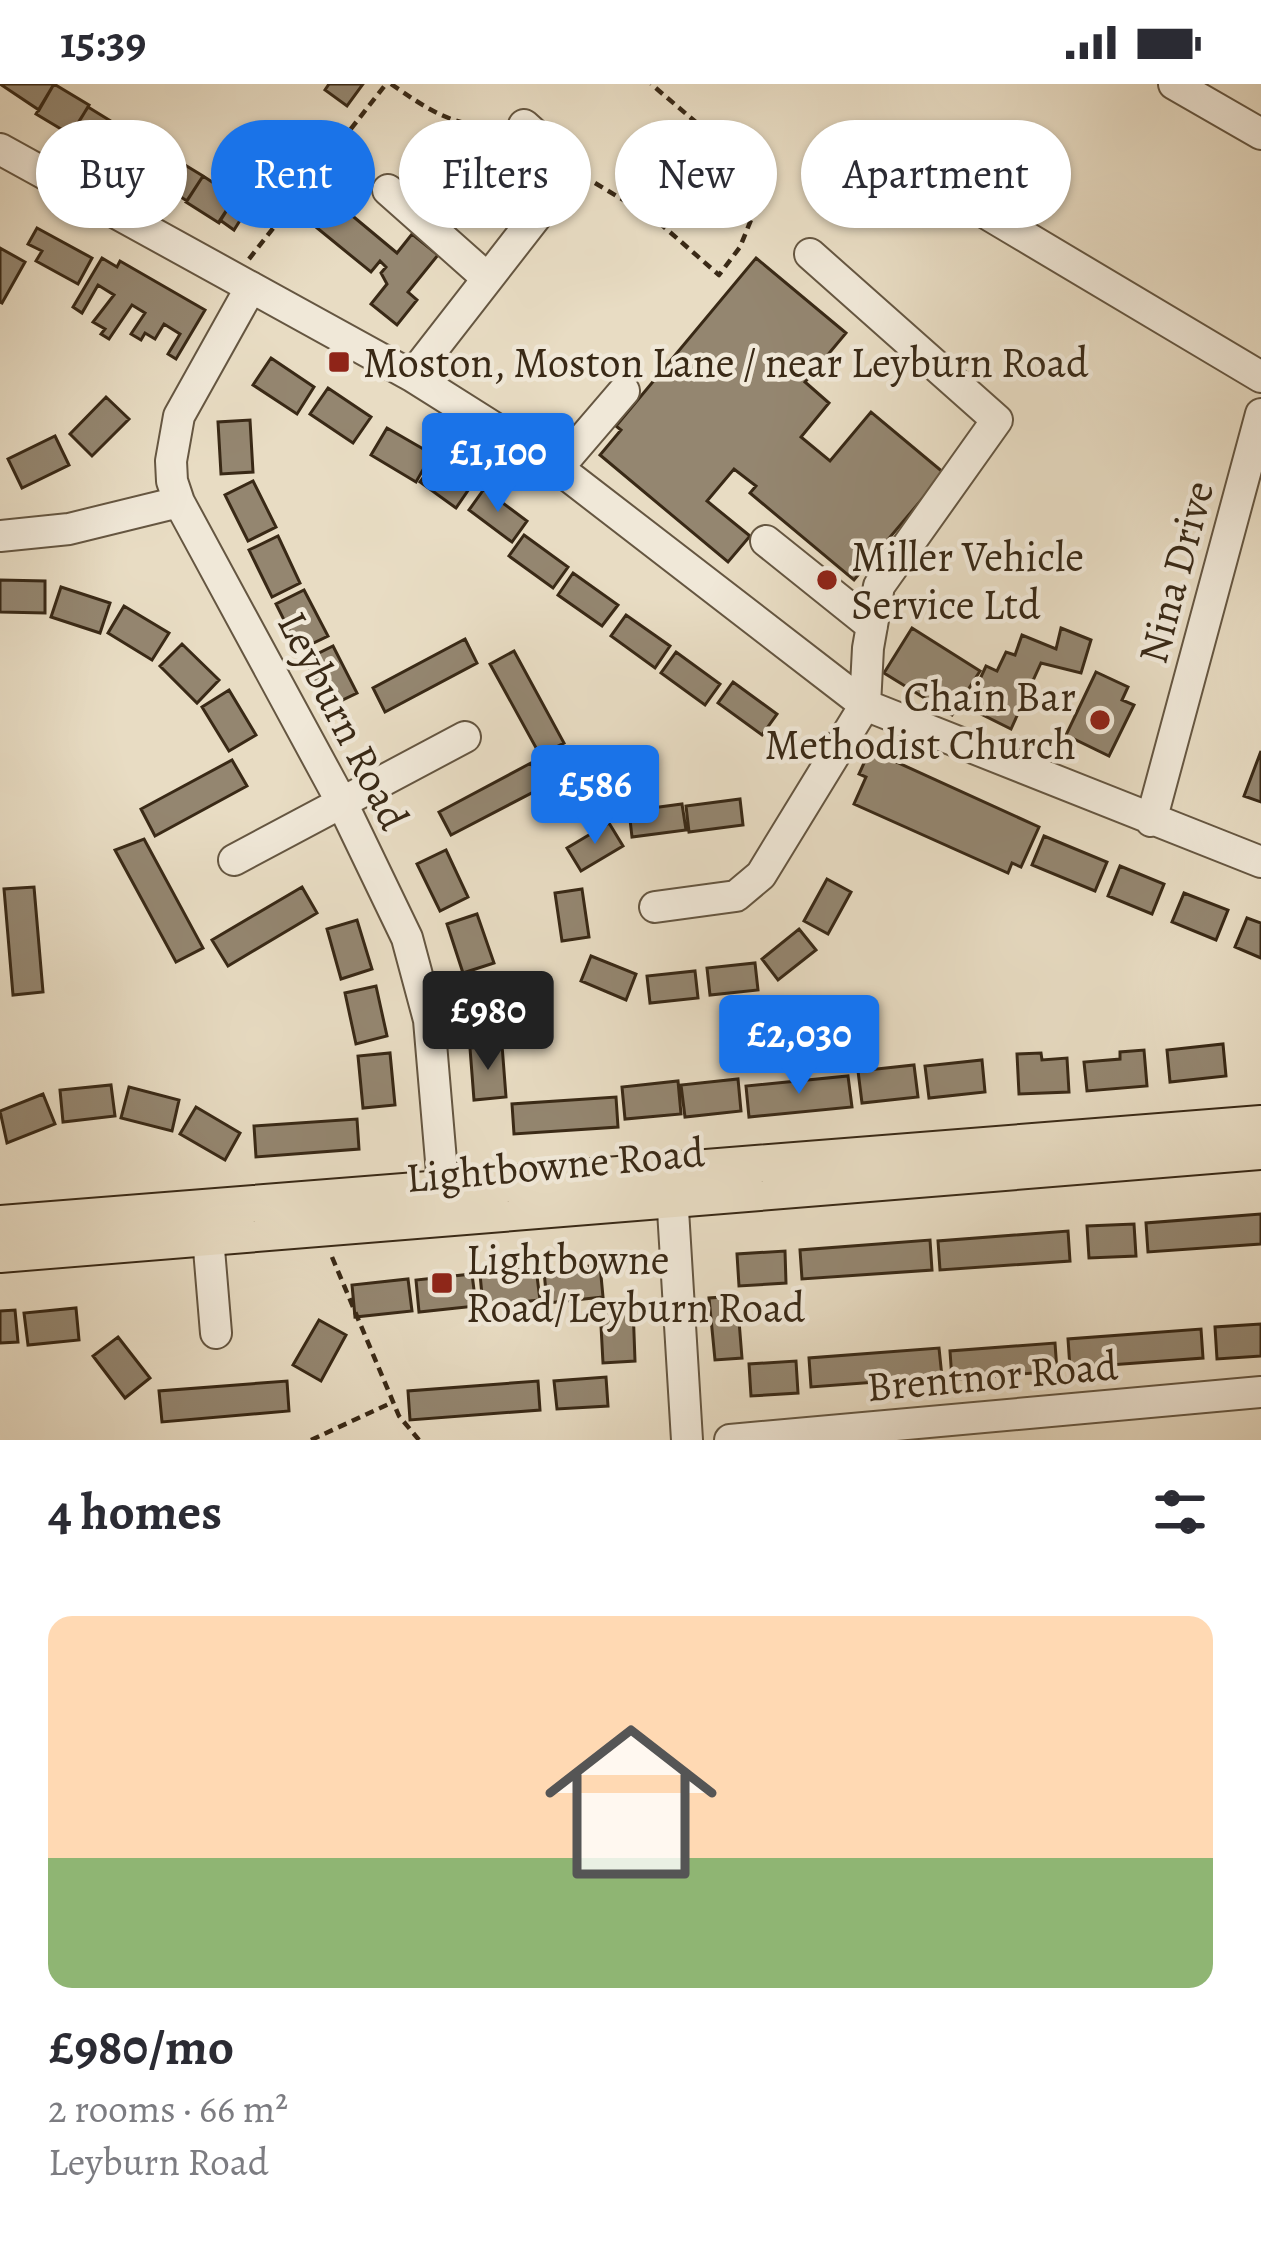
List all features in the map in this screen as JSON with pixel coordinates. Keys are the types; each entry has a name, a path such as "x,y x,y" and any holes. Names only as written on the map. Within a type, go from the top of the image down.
{"main road":[{"name":"Lightbowne Road","path":"0,1224 444,1203 1257,1138"},
{"name":"Lightbowne Road","path":"0,1254 329,1227 444,1203"}],"street":[{"path":"1174,84 1261,134"},
{"path":"0,149 412,376 558,468 865,705 1261,862"},
{"path":"388,190 487,277"},
{"path":"412,376 526,228"},
{"path":"1011,228 1261,377"},
{"path":"655,907 736,896 761,875 865,705 879,586 998,420 810,254"},
{"name":"Leyburn Road","path":"243,282 179,416 172,481 407,938 429,1020 444,1203"},
{"path":"558,468 624,391"},
{"name":"Nina Drive","path":"1151,820 1261,415"},
{"path":"0,536 69,529 179,502"},
{"path":"766,541 872,626"},
{"path":"235,860 465,737"},
{"path":"672,1185 687,1440"},
{"path":"208,1237 216,1333"},
{"name":"Brentnor Road","path":"730,1440 1007,1429 1261,1391"}],"path":[{"path":"359,120 388,84 450,120"},
{"path":"591,181 655,219 719,274 740,247 770,173 730,139 711,136 651,84"},
{"path":"375,179 388,190"},
{"path":"243,282 281,228"},
{"path":"329,1227 333,1266 393,1402 419,1440"},
{"path":"311,1440 393,1402"}],"building":[{"path":"0,84 54,84 39,110"},
{"path":"54,84 89,105 80,120 46,120 36,114"},
{"path":"329,84 363,84 347,106 325,90"},
{"path":"88,107 109,120 80,120"},
{"path":"187,166 203,176 187,201"},
{"path":"203,176 211,181 211,218 187,200"},
{"path":"37,228 92,258 78,284 36,261 42,251 28,244"},
{"path":"317,228 367,228 397,253 412,234 438,255 408,292 417,300 397,325 371,304 387,284 381,273 386,267 380,261 371,272"},
{"path":"0,248 25,262 2,303 0,302"},
{"path":"102,258 117,267 120,261 205,310 176,359 168,354 180,334 164,324 155,339 145,333 141,340 131,334 145,313 132,305 109,339 101,334 105,329 93,322 114,295 98,285 82,313 73,307"},
{"path":"756,258 846,333 805,382 829,403 801,437 830,461 871,412 944,473 854,580 750,493 756,486 734,469 707,501 750,536 728,562 600,455 621,430 616,426"},
{"path":"271,358 314,387 297,414 253,385"},
{"path":"328,388 371,417 353,443 310,414"},
{"path":"106,397 129,419 92,456 70,434"},
{"path":"250,420 253,472 221,474 218,422"},
{"path":"387,428 432,454 416,482 371,455"},
{"path":"55,436 69,465 22,488 8,459"},
{"path":"438,458 473,483 456,508 420,482"},
{"path":"253,481 276,527 248,541 225,495"},
{"path":"484,489 527,521 512,542 469,510"},
{"path":"524,535 568,567 553,588 509,556"},
{"path":"278,536 300,583 272,597 249,550"},
{"path":"573,573 618,605 602,626 558,595"},
{"path":"0,580 45,581 45,613 0,612"},
{"path":"61,587 110,603 100,633 51,617"},
{"path":"304,590 328,636 299,650 276,604"},
{"path":"124,606 169,633 152,660 108,633"},
{"path":"626,615 670,646 655,668 611,636"},
{"path":"912,628 980,671 952,715 884,673"},
{"path":"1061,628 1091,640 1081,673 1041,663 1011,729 967,707 986,666 997,671 1006,652 1015,655 1022,635 1056,649"},
{"path":"465,639 477,663 385,712 373,688"},
{"path":"182,644 219,680 197,703 160,666"},
{"path":"333,646 357,693 328,707 305,660"},
{"path":"514,651 564,743 540,755 490,664"},
{"path":"676,652 720,684 705,705 661,673"},
{"name":"Chain Bar Methodist Church","path":"1096,672 1128,687 1122,700 1134,705 1109,756 1066,735"},
{"path":"733,682 777,714 762,735 718,703"},
{"path":"229,690 256,735 229,751 202,707"},
{"path":"870,750 1039,827 1021,867 1012,863 1008,873 854,804 866,777 859,774"},
{"path":"1261,751 1261,802 1244,796"},
{"path":"232,760 247,786 155,836 141,809"},
{"path":"531,763 543,787 451,835 439,812"},
{"path":"740,799 743,825 689,832 686,806"},
{"path":"682,804 686,830 632,837 629,811"},
{"path":"609,823 623,846 581,871 567,848"},
{"path":"1044,836 1107,862 1095,891 1032,865"},
{"path":"144,839 203,948 176,962 115,850"},
{"path":"446,850 468,897 440,911 417,864"},
{"path":"1120,866 1164,884 1152,914 1108,896"},
{"path":"827,879 851,892 828,934 804,921"},
{"path":"34,887 43,992 13,995 4,889"},
{"path":"302,887 317,913 228,966 212,940"},
{"path":"582,889 589,937 562,941 555,893"},
{"path":"1184,893 1228,910 1216,940 1172,922"},
{"path":"477,914 494,963 463,973 447,924"},
{"path":"1247,918 1261,923 1261,958 1235,947"},
{"path":"357,920 372,969 341,979 327,929"},
{"path":"799,929 816,950 778,980 762,959"},
{"path":"591,956 636,974 626,1000 581,981"},
{"path":"755,963 758,990 710,995 707,968"},
{"path":"695,971 698,998 650,1003 647,976"},
{"path":"496,984 500,1036 469,1038 465,987"},
{"path":"376,986 387,1036 356,1044 345,993"},
{"path":"1223,1044 1226,1076 1170,1082 1167,1050"},
{"path":"502,1045 506,1097 474,1100 470,1048"},
{"path":"1144,1050 1147,1086 1087,1091 1084,1062 1120,1059 1120,1052"},
{"path":"390,1053 395,1105 363,1108 358,1056"},
{"path":"1041,1053 1042,1060 1067,1058 1069,1092 1019,1094 1017,1054"},
{"path":"982,1060 985,1092 929,1098 925,1066"},
{"path":"914,1065 918,1097 862,1103 858,1071"},
{"path":"848,1076 852,1107 749,1117 746,1086"},
{"path":"738,1079 741,1111 685,1117 681,1085"},
{"path":"678,1081 681,1114 625,1119 622,1087"},
{"path":"111,1085 115,1116 63,1122 60,1090"},
{"path":"129,1087 179,1100 172,1131 121,1118"},
{"path":"43,1094 55,1124 7,1143 0,1111"},
{"path":"616,1097 618,1127 514,1134 512,1104"},
{"path":"196,1107 240,1133 225,1160 180,1134"},
{"path":"357,1119 359,1149 256,1157 254,1126"},
{"path":"1261,1214 1261,1244 1148,1252 1146,1223"},
{"path":"1134,1224 1136,1256 1089,1258 1087,1226"},
{"path":"1068,1231 1070,1261 940,1270 938,1241"},
{"path":"930,1240 932,1270 802,1279 800,1250"},
{"path":"785,1251 786,1283 739,1286 737,1254"},
{"path":"600,1265 603,1297 547,1303 544,1271"},
{"path":"536,1268 540,1300 483,1306 480,1274"},
{"path":"472,1274 476,1306 419,1312 416,1280"},
{"path":"408,1279 412,1311 355,1317 352,1285"},
{"path":"737,1296 742,1358 715,1360 709,1298"},
{"path":"633,1306 635,1361 603,1363 600,1307"},
{"path":"76,1308 79,1340 28,1345 24,1313"},
{"path":"15,1310 18,1342 0,1343 0,1311"},
{"path":"319,1320 346,1335 321,1381 293,1365"},
{"path":"1261,1324 1261,1356 1217,1359 1215,1327"},
{"path":"1201,1329 1203,1358 1070,1368 1068,1339"},
{"path":"118,1337 150,1378 125,1398 93,1356"},
{"path":"1055,1343 1057,1371 952,1380 950,1351"},
{"path":"939,1348 942,1377 811,1387 809,1358"},
{"path":"796,1361 798,1393 751,1396 749,1364"},
{"path":"606,1377 608,1406 557,1409 554,1381"},
{"path":"287,1381 289,1411 162,1422 159,1391"},
{"path":"538,1381 540,1410 410,1420 408,1391"}],"place":[{"name":"Moston, Moston Lane / near Leyburn Road","path":"339,362"},
{"name":"Miller Vehicle Service Ltd","path":"827,580"},
{"name":"Chain Bar Methodist Church","path":"1100,720"},
{"name":"Lightbowne Road/Leyburn Road","path":"442,1283"}]}
